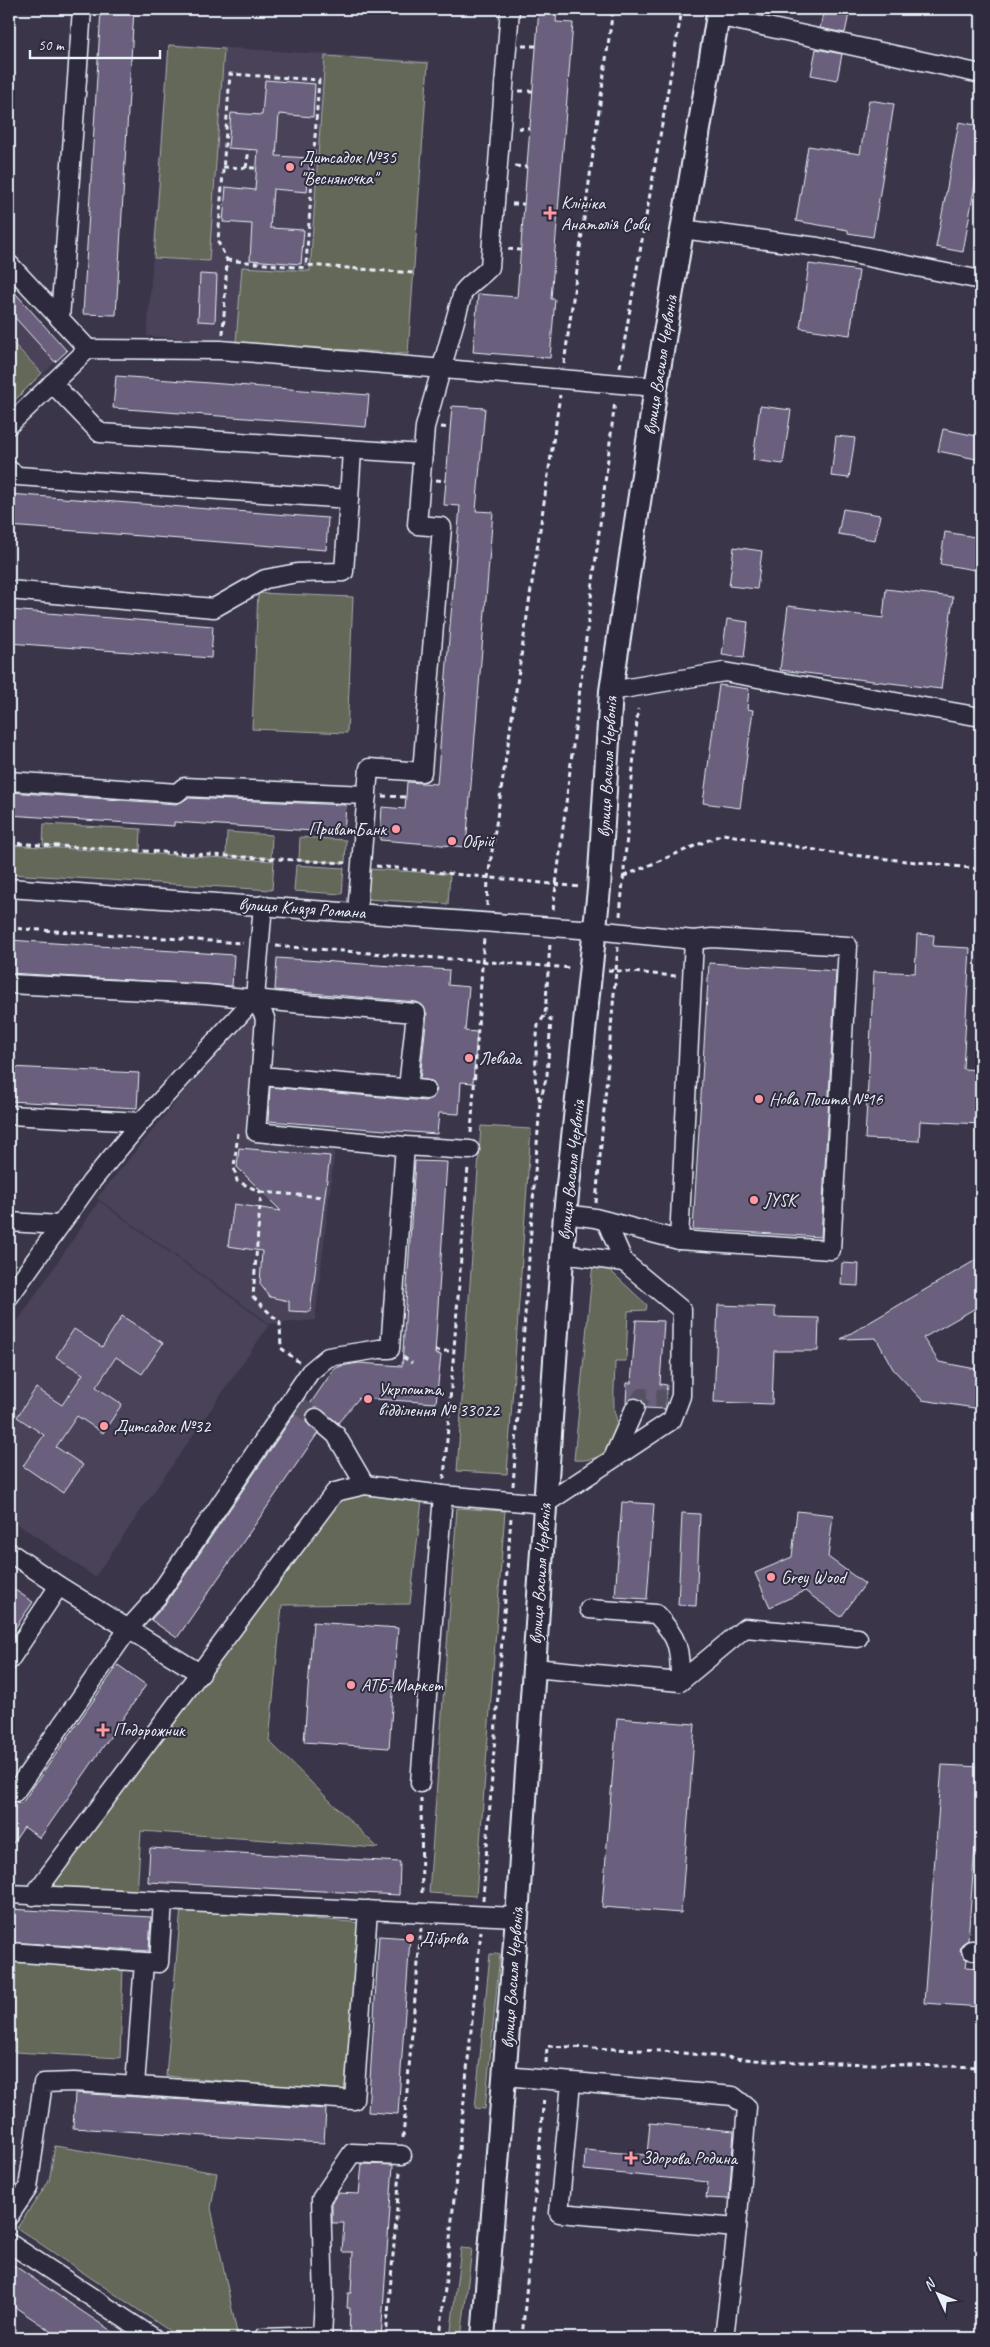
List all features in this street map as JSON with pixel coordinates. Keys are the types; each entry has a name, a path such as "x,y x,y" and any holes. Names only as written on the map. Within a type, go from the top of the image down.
{"main road":[{"name":"вулиця Василя Червонія","path":"483,2338 517,1917 565,1214 592,969 599,889 611,691 656,387 718,13"}],"street":[{"path":"60,319 82,9"},
{"path":"357,912 369,768 422,772 442,527 417,525 425,427 463,292 490,267 510,9"},
{"path":"718,13 981,74"},
{"path":"682,229 818,247 981,280"},
{"path":"9,264 88,349"},
{"path":"9,425 88,349 220,350 656,387"},
{"path":"52,383 100,433 423,454"},
{"path":"9,590 214,608 265,579 297,573 344,572 352,450"},
{"path":"9,470 18,476 349,499"},
{"path":"611,691 724,672 981,717"},
{"path":"9,781 177,793 184,787 367,795"},
{"name":"вулиця Князя Романа","path":"9,888 357,912 594,930 694,940 712,938 848,946 831,1250 679,1240"},
{"path":"263,906 254,998 266,1018 256,1132 470,1150"},
{"path":"565,1214 601,1220 679,1240 694,940"},
{"path":"9,984 254,998 303,1004 423,1013 408,1088"},
{"path":"9,1297 91,1182 141,1122 254,998"},
{"path":"261,1076 426,1090"},
{"path":"9,1115 141,1122"},
{"path":"15,1792 129,1628 157,1597 293,1402 310,1372 328,1357 379,1349 390,1350 405,1146"},
{"path":"33,1896 335,1492 366,1485 443,1495 545,1504 672,1420 672,1400 682,1310 624,1262 601,1220"},
{"path":"9,1222 60,1225"},
{"path":"562,1254 624,1262"},
{"path":"613,1458 635,1408"},
{"path":"316,1418 336,1435 366,1485"},
{"path":"420,1783 443,1495"},
{"path":"9,1552 59,1586 200,1674"},
{"path":"9,1661 59,1586"},
{"path":"589,1609 656,1614 673,1633 680,1660 680,1682"},
{"path":"534,1668 680,1682 745,1628 858,1638"},
{"path":"9,1894 517,1917"},
{"path":"9,1952 159,1963 163,1901"},
{"path":"9,2216 28,2188 42,2083 74,2082 354,2100 368,1910"},
{"path":"135,2086 144,1962"},
{"path":"505,2076 733,2096 747,2107 737,2228 724,2338"},
{"path":"571,2082 559,2213 737,2228"},
{"path":"263,2338 322,2336 324,2299 321,2199 352,2152 402,2155"},
{"path":"9,2243 154,2338"}],"path":[{"path":"443,1495 470,1150 488,878 562,380 613,9"},
{"path":"540,1102 535,1078 538,1025 545,1015 554,885 617,385 682,9"},
{"path":"220,350 227,260 218,242 230,74 319,80 306,265"},
{"path":"246,168 249,150"},
{"path":"224,167 256,168"},
{"path":"227,260 305,268 306,265 414,274"},
{"path":"601,1220 616,971 638,709"},
{"path":"367,795 406,797"},
{"path":"624,876 723,834 833,854 981,869"},
{"path":"9,843 361,865 622,892"},
{"path":"9,928 258,944 692,977"},
{"path":"440,2338 484,1916 540,1102 547,1075 551,1020 545,1015"},
{"path":"234,1167 238,1181 262,1192 323,1197"},
{"path":"262,1192 253,1297 280,1323 281,1348 310,1372"},
{"path":"435,1351 454,1351"},
{"path":"386,2338 423,1913 420,1783"},
{"path":"522,2338 547,2046 661,2051 766,2061 981,2067"},
{"path":"9,2334 15,2338"}],"shaded area":[{"name":"Дитсадок №35 \"Весняночка\"","path":"168,44 429,61 408,354 147,336"},
{"path":"9,286 67,351 9,407"},
{"path":"252,1009 262,1009 251,1141 335,1149 315,1320 270,1324 97,1198"},
{"name":"Дитсадок №32","path":"99,1201 269,1325 95,1577 9,1518 9,1334"}],"green space":[{"path":"169,45 224,49 209,261 154,258"},
{"path":"325,56 428,63 408,354 236,342 242,267 310,271"},
{"path":"9,339 42,373 9,406"},
{"path":"258,593 353,597 347,733 252,729"},
{"path":"44,824 141,829 140,851 43,845"},
{"path":"227,832 272,835 271,858 226,856"},
{"path":"300,837 346,840 345,863 299,860"},
{"path":"9,845 274,861 272,890 9,874"},
{"path":"296,865 344,868 342,894 294,891"},
{"path":"368,869 450,874 448,904 366,899"},
{"path":"481,1126 531,1129 507,1474 457,1471"},
{"path":"593,1263 602,1263 647,1305 646,1310 628,1311 626,1361 615,1361 614,1410 617,1423 614,1440 605,1452 598,1456 591,1459 574,1460"},
{"path":"340,1493 422,1500 410,1604 282,1605 269,1741 378,1848 141,1831 137,1895 44,1889"},
{"path":"457,1508 505,1511 476,1896 429,1893"},
{"path":"181,1908 363,1923 348,2092 166,2076"},
{"path":"490,1954 500,1954 485,2109 475,2108"},
{"path":"9,1959 123,1966 120,2058 15,2052 9,2049"},
{"path":"55,2146 217,2173 211,2208 238,2338 180,2338 17,2228 49,2181"},
{"path":"461,2248 472,2249 461,2338 450,2338"}],"building":[{"path":"101,9 134,9 116,315 83,314"},
{"path":"539,9 557,9 556,22 573,23 551,299 555,299 550,358 473,352 478,294 517,297"},
{"path":"824,9 850,9 845,33 820,28"},
{"path":"816,49 842,54 837,80 811,75"},
{"path":"265,80 315,84 313,117 279,114 276,156 310,158 307,192 273,189 270,228 304,230 301,264 250,260 252,224 223,222 226,187 255,190 258,150 228,148 231,113 262,115"},
{"path":"869,100 894,104 873,237 848,233 848,230 796,221 808,146 860,154"},
{"path":"959,122 981,126 981,163 979,162 963,252 936,247"},
{"path":"809,264 859,271 850,335 800,328"},
{"path":"200,274 217,275 215,322 198,321"},
{"path":"9,286 67,351 55,362 9,311"},
{"path":"116,376 369,395 366,427 113,408"},
{"path":"452,406 485,408 476,511 493,512 466,847 380,840 382,807 405,809 407,782 437,784 460,506 444,505"},
{"path":"760,406 791,410 783,464 753,460"},
{"path":"943,429 981,437 981,460 938,451"},
{"path":"836,436 855,438 849,478 831,476"},
{"path":"9,494 328,518 326,550 9,526"},
{"path":"843,509 880,515 875,540 838,534"},
{"path":"945,532 981,538 981,571 940,564"},
{"path":"734,547 762,551 757,589 729,586"},
{"path":"886,589 953,597 941,689 780,670 788,606 883,618"},
{"path":"9,610 213,626 211,658 9,643"},
{"path":"727,619 748,622 744,658 722,655"},
{"path":"719,685 749,689 747,709 753,710 740,808 703,803"},
{"path":"9,792 176,804 188,798 346,805 344,833 174,822 174,826 9,815"},
{"path":"917,934 934,935 933,946 970,948 963,1069 981,1070 981,1124 920,1121 919,1141 865,1139 874,971 915,973"},
{"path":"9,940 234,955 232,986 9,973"},
{"path":"277,958 449,970 448,985 469,987 465,1031 477,1032 473,1083 461,1082 459,1114 439,1113 437,1134 268,1121 270,1087 425,1101 434,1096 437,1090 432,1081 420,1079 427,1014 422,1005 417,1002 275,990"},
{"path":"709,963 836,971 821,1237 693,1229"},
{"path":"9,1067 139,1073 137,1108 9,1101"},
{"path":"239,1148 330,1156 310,1312 289,1311 289,1301 270,1297 260,1284 262,1251 228,1246 234,1204 281,1211 237,1167"},
{"path":"415,1161 447,1162 435,1354 441,1355 436,1403 359,1398 338,1423 318,1408 308,1411 306,1422 318,1433 177,1638 151,1620 166,1603 304,1400 310,1404 334,1369 341,1366 359,1363 402,1366"},
{"path":"981,1257 981,1305 923,1338 939,1362 981,1370 981,1409 922,1400 893,1369 876,1338 841,1339"},
{"path":"842,1263 859,1264 858,1286 841,1285"},
{"path":"718,1305 775,1307 775,1317 819,1318 818,1351 774,1351 772,1404 714,1402"},
{"path":"122,1316 163,1343 142,1374 116,1357 96,1387 122,1404 103,1433 77,1416 56,1447 83,1465 63,1493 23,1466 44,1435 17,1417 36,1388 62,1405 83,1374 56,1357 74,1329 102,1347"},
{"path":"636,1320 664,1321 660,1384 667,1385 665,1409 645,1408 644,1402 639,1398 633,1398 626,1403 627,1383 631,1383"},
{"path":"622,1502 654,1504 647,1599 615,1597"},
{"path":"797,1511 833,1515 828,1557 865,1584 841,1617 805,1591 770,1607 755,1573 792,1557"},
{"path":"682,1513 700,1514 696,1606 678,1605"},
{"path":"9,1586 33,1602 9,1637"},
{"name":"АТБ-Маркет","path":"313,1622 398,1628 389,1748 304,1742"},
{"path":"118,1665 146,1685 40,1838 24,1827 9,1849 9,1801 22,1803"},
{"path":"617,1718 695,1724 681,1913 602,1907"},
{"path":"942,1765 981,1767 968,1940 962,1944 960,1950 967,1960 966,1967 981,1968 981,2007 924,2003"},
{"path":"150,1848 400,1862 399,1895 148,1882"},
{"path":"9,1909 151,1917 149,1951 9,1942"},
{"path":"379,1936 410,1938 398,2114 368,2112"},
{"path":"75,2093 326,2109 324,2143 73,2128"},
{"path":"650,2123 734,2131 729,2199 706,2198 708,2182 584,2170 585,2150 647,2155"},
{"path":"362,2164 393,2165 381,2338 349,2338 350,2308 347,2308 348,2293 351,2293 353,2252 342,2252 344,2223 332,2223 332,2202 338,2193 359,2194"},
{"path":"9,2262 122,2338 61,2338 9,2303"}],"tunnel":[{"path":"635,1408 642,1397 666,1399"},
{"path":"295,1403 316,1418"}],"place":[{"name":"Дитсадок №35 \"Весняночка\"","path":"290,167"},
{"name":"Клініка Анатолія Сови","path":"550,213"},
{"name":"ПриватБанк","path":"396,829"},
{"name":"Обрій","path":"452,841"},
{"name":"Левада","path":"469,1058"},
{"name":"Нова Пошта №16","path":"759,1099"},
{"name":"JYSK","path":"754,1200"},
{"name":"Укрпошта, відділення № 33022","path":"368,1399"},
{"name":"Дитсадок №32","path":"104,1426"},
{"name":"Grey Wood","path":"771,1577"},
{"name":"АТБ-Маркет","path":"351,1685"},
{"name":"Подорожник","path":"103,1730"},
{"name":"Діброва","path":"410,1938"},
{"name":"Здорова Родина","path":"631,2158"}]}
